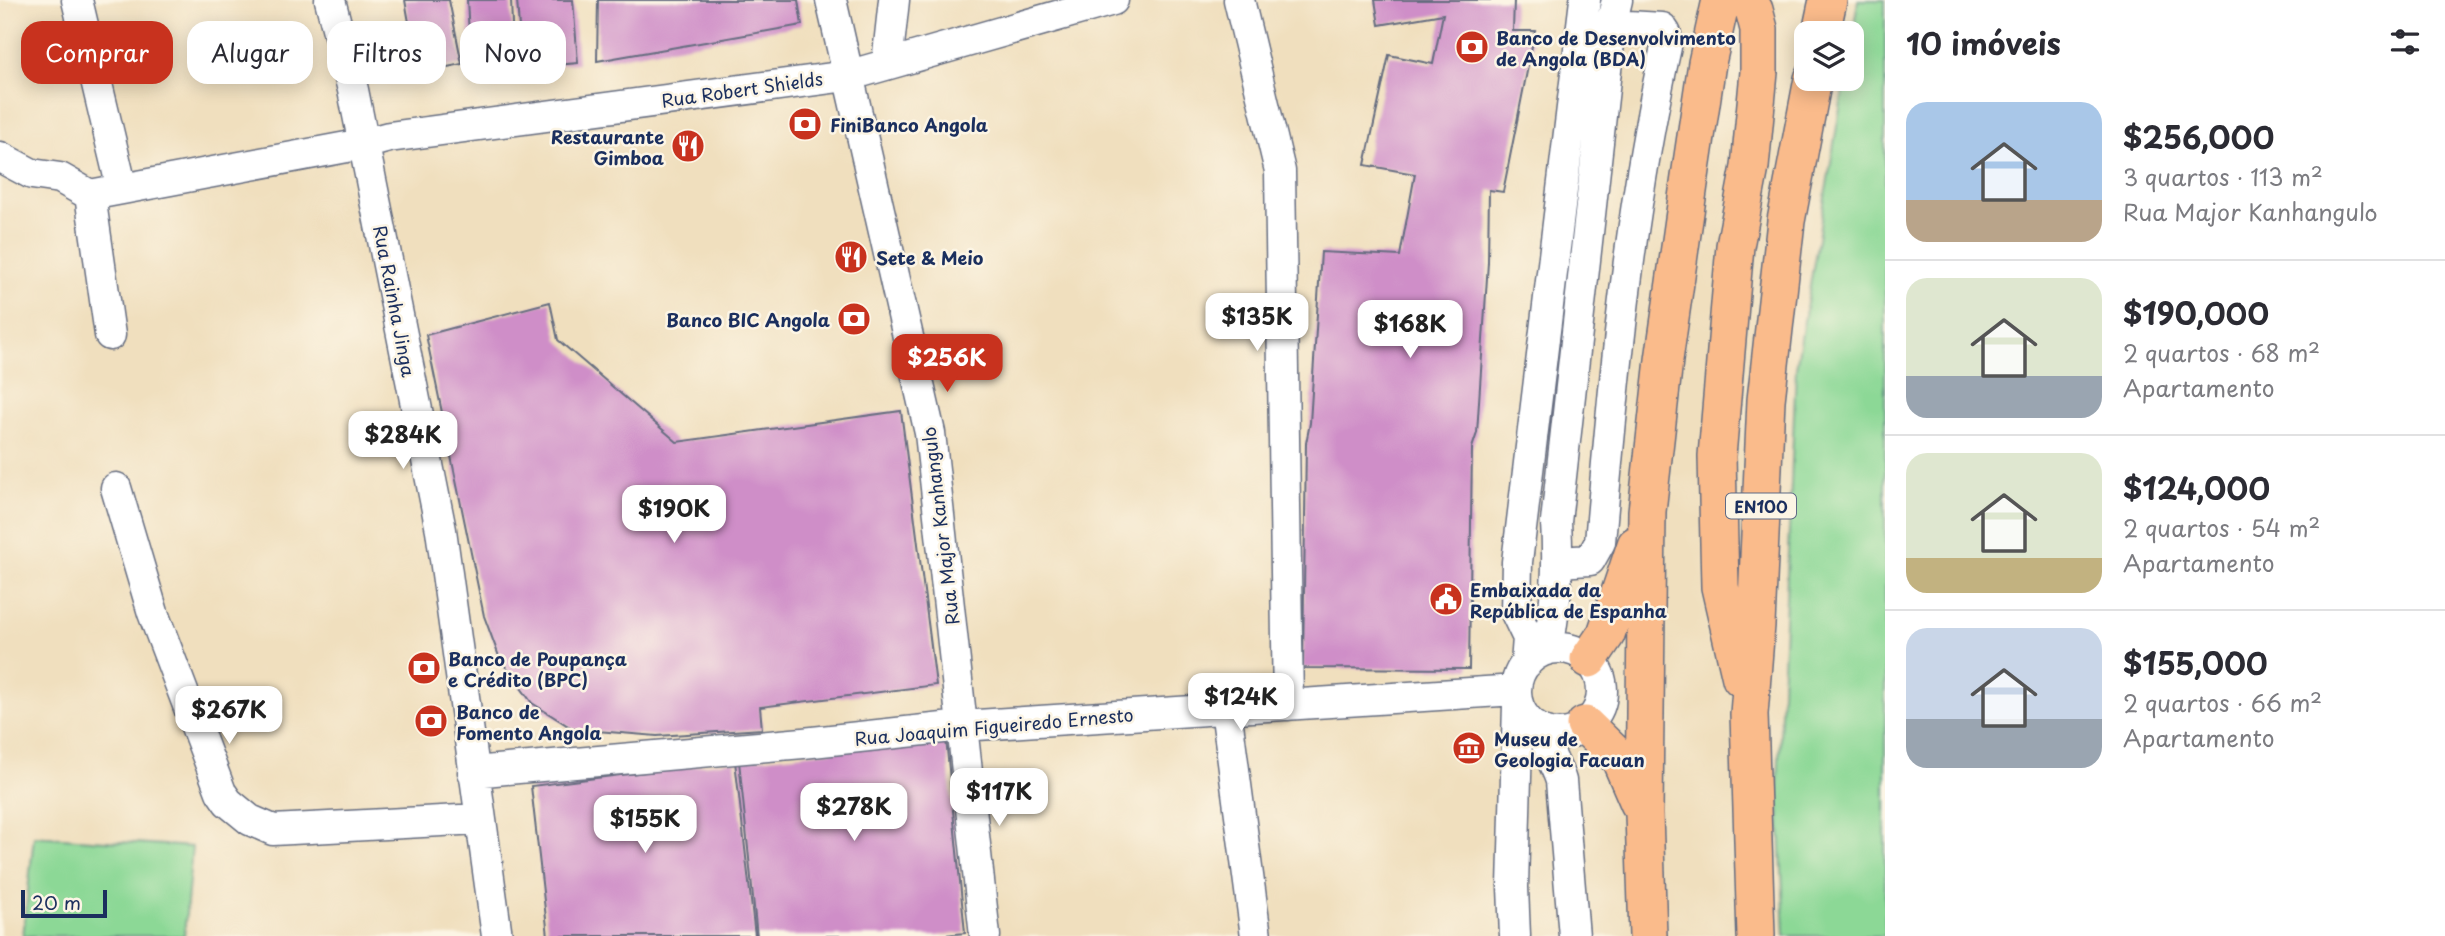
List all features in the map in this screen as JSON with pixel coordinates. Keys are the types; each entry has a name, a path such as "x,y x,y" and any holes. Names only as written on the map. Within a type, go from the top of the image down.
{"main road":[{"path":"1648,936 1644,814 1647,511 1664,360 1691,170 1707,63 1721,0"},
{"name":"EN100","path":"1747,0 1754,10 1759,29 1759,72 1750,167 1735,246 1717,456 1720,587 1749,714"},
{"path":"1824,21 1828,0"},
{"name":"EN100","path":"1756,936 1749,714 1756,625 1766,400 1786,221 1811,91"},
{"path":"1589,659 1606,634 1647,511"},
{"path":"1585,725 1620,759 1644,814"}],"street":[{"path":"77,0 122,189"},
{"name":"Rua Rainha Jinga","path":"330,0 353,90 441,530 497,936"},
{"name":"Rua Major Kanhangulo","path":"831,0 930,433 985,936"},
{"path":"887,64 894,0"},
{"name":"Rua Robert Shields","path":"90,195 389,137 847,76 1113,0"},
{"path":"1239,0 1280,171 1288,705"},
{"path":"1527,677 1562,648 1577,651 1589,659 1597,671 1602,685 1601,700 1595,714 1585,725 1573,731 1560,734 1534,726 1525,716 1528,638 1516,614 1517,562 1585,0"},
{"path":"1515,936 1513,887 1527,677 1558,595 1556,522 1614,13 1662,28 1666,34 1666,47 1622,318 1600,542 1590,560 1559,562"},
{"path":"0,157 32,174 60,178 90,195 110,335"},
{"path":"116,488 153,613 212,772 228,803 250,820 273,830 479,819"},
{"name":"Rua Joaquim Figueiredo Ernesto","path":"473,772 962,726 1288,705 1527,677"},
{"path":"1226,709 1256,936"},
{"path":"1547,732 1545,745 1561,782 1574,936"}],"green space":[{"path":"1858,0 1885,0 1885,936 1785,936 1778,783 1796,368 1843,91 1864,91 1864,21 1855,21"},
{"path":"34,836 192,847 184,936 23,936"}],"building":[{"path":"405,0 449,0 460,64 446,67 446,21 409,21"},
{"path":"467,0 511,0 512,21 468,21"},
{"path":"517,0 573,0 578,63 566,64 566,21 519,21"},
{"path":"598,0 798,0 802,25 597,61"},
{"path":"1375,0 1514,0 1513,31 1535,31 1503,192 1489,190 1488,262 1477,433 1472,448 1469,669 1303,668 1306,443 1310,423 1321,252 1400,256 1415,174 1365,165 1389,55 1433,64 1443,14 1379,25"},
{"path":"550,302 558,340 677,442 901,411 936,685 760,707 762,729 657,736 573,729 532,703 500,659 484,616 426,335"},
{"path":"946,739 965,933 935,936 757,936 739,761"},
{"path":"735,761 755,936 548,936 531,786"}],"place":[{"name":"Banco de Desenvolvimento de Angola (BDA)","path":"1472,47"},
{"name":"FiniBanco Angola","path":"805,124"},
{"name":"Restaurante Gimboa","path":"688,146"},
{"name":"Sete & Meio","path":"851,257"},
{"name":"Banco BIC Angola","path":"854,319"},
{"name":"Embaixada da República de Espanha","path":"1446,599"},
{"name":"Banco de Poupança e Crédito (BPC)","path":"424,668"},
{"name":"Banco de Fomento Angola","path":"431,721"},
{"name":"Museu de Geologia Facuan","path":"1469,748"}]}
